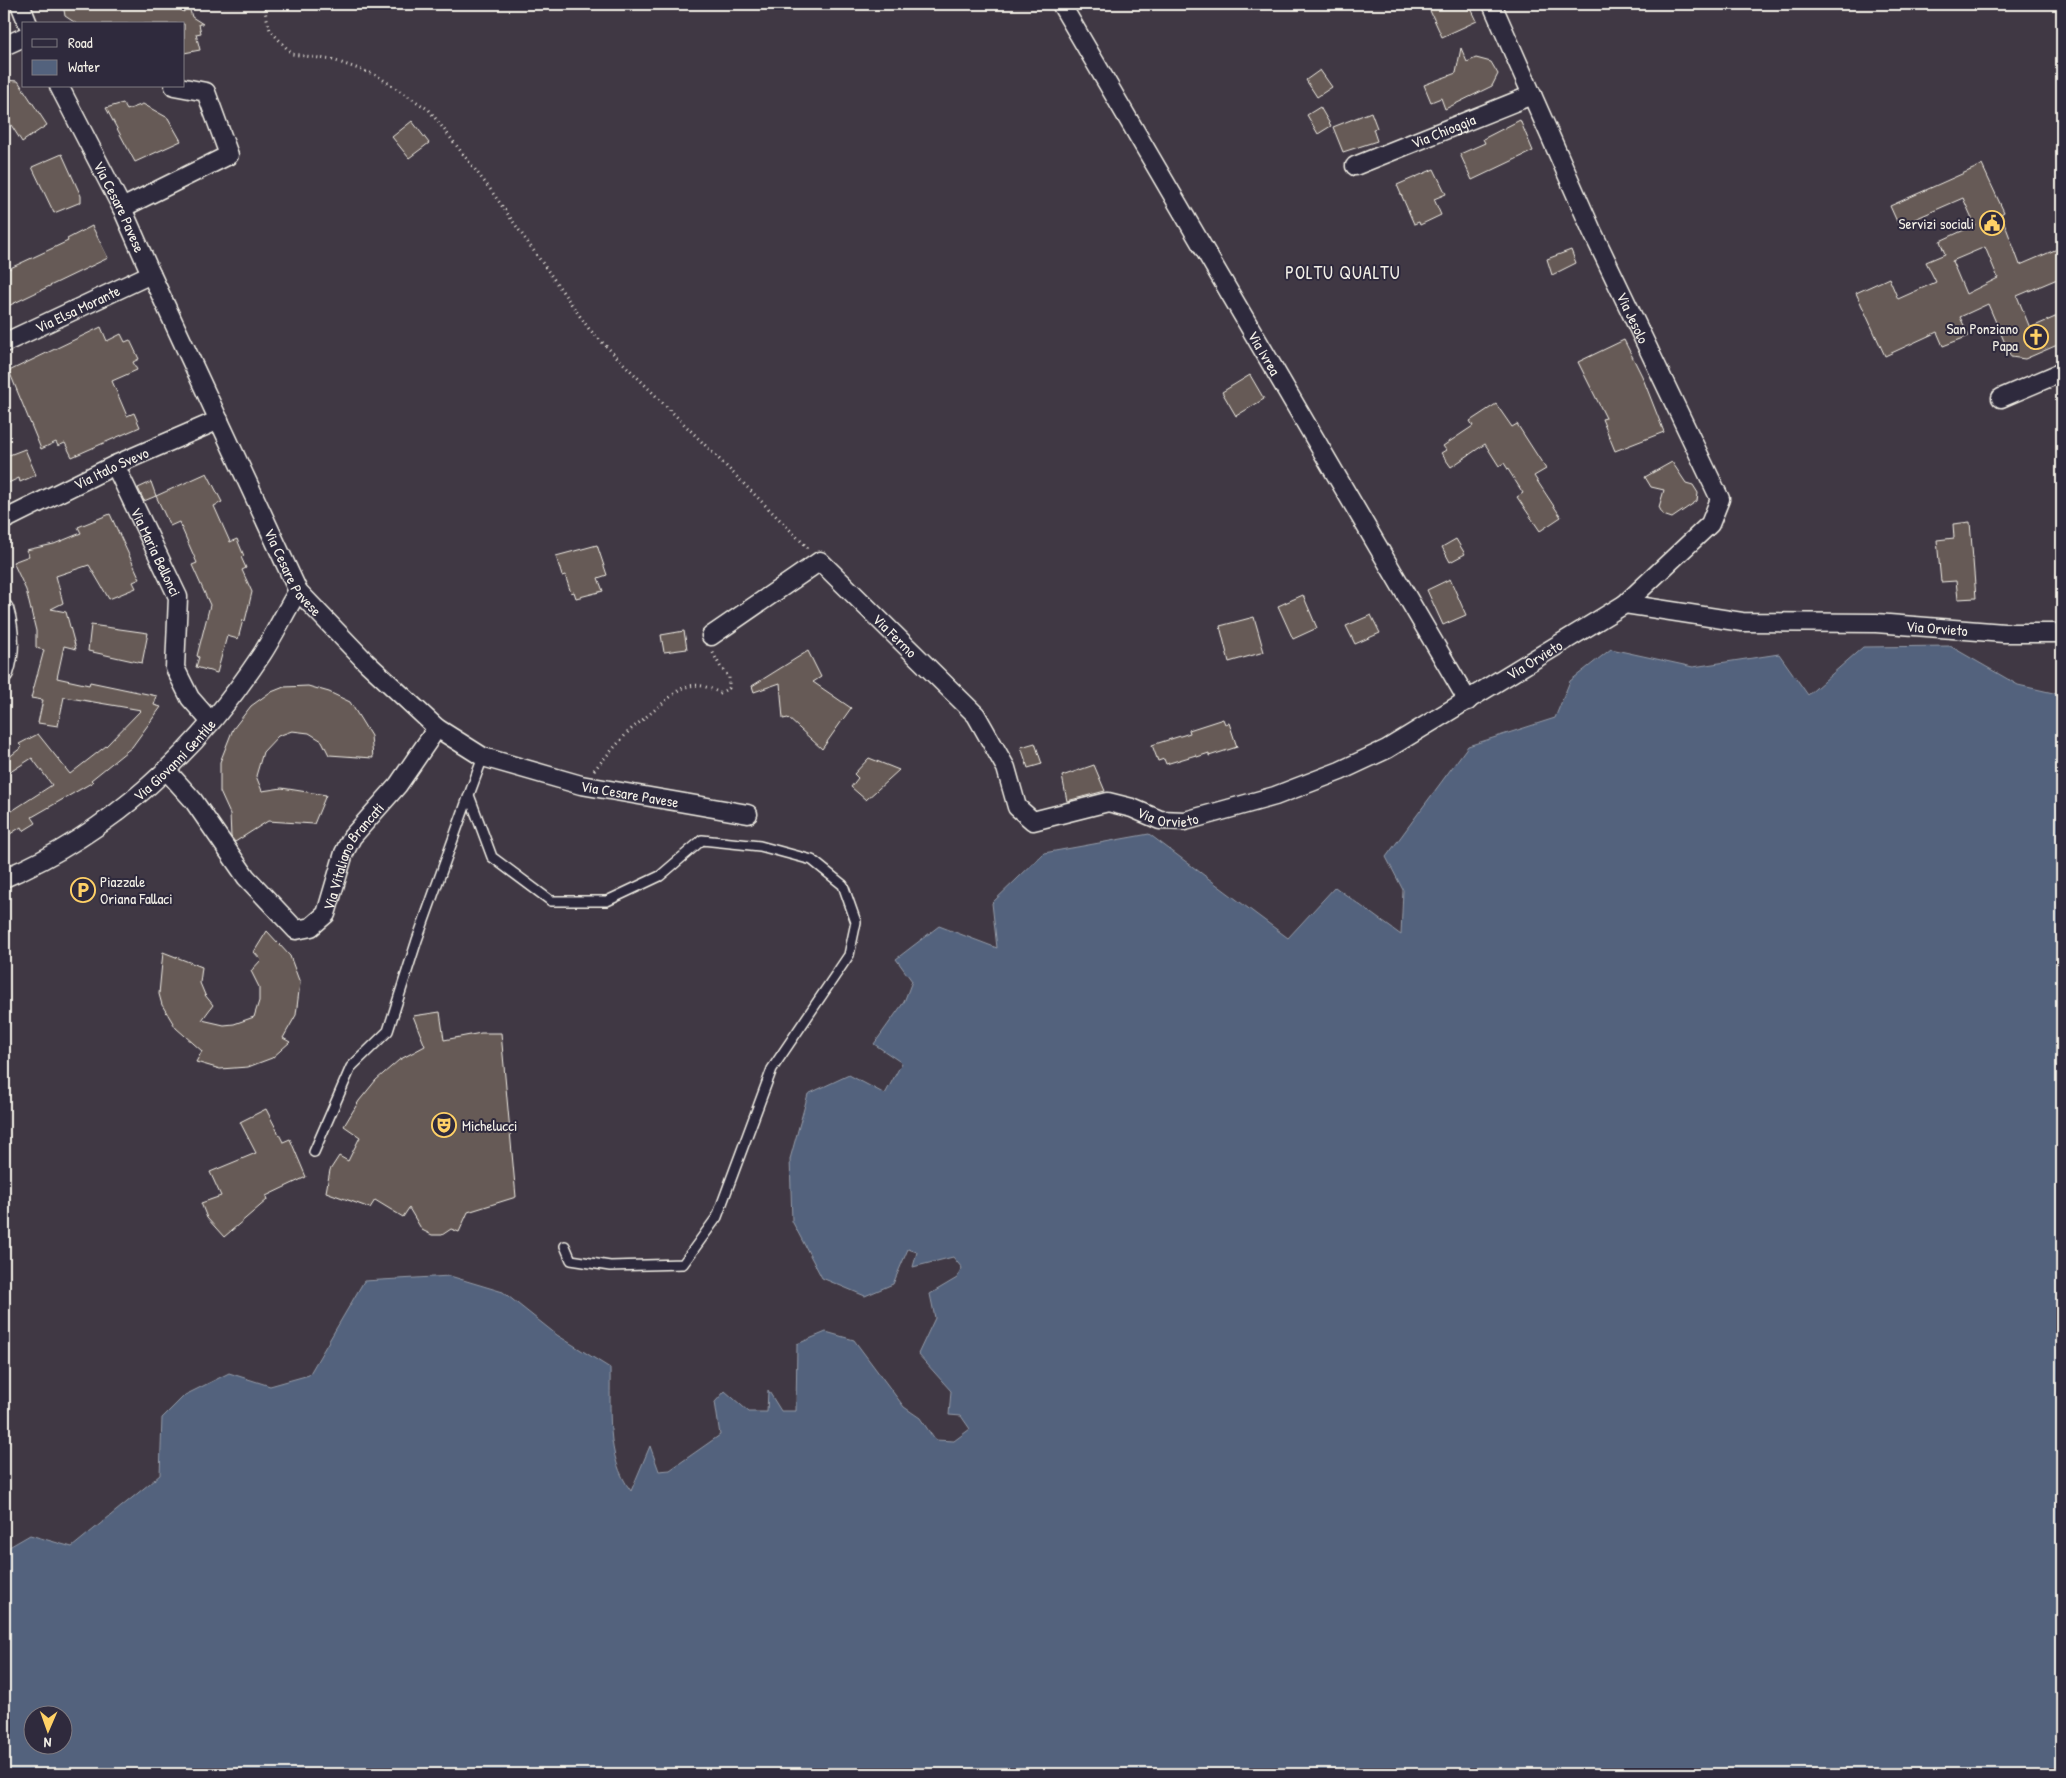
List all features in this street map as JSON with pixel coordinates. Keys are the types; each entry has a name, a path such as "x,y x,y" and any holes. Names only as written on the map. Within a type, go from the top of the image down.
{"street":[{"path":"20,4 27,22"},
{"name":"Via Ivrea","path":"1061,4 1468,701"},
{"name":"Via Jesolo","path":"1492,4 1592,231 1720,499 1710,524 1625,604"},
{"path":"4,46 22,38"},
{"name":"Via Cesare Pavese","path":"60,88 122,208 298,591 366,662 436,728 483,756 581,785 748,814"},
{"path":"122,208 229,154 206,92 185,88"},
{"name":"Via Chioggia","path":"1355,166 1532,95"},
{"name":"Via Elsa Morante","path":"4,343 151,274"},
{"path":"2001,398 2062,372"},
{"name":"Via Italo Svevo","path":"4,520 115,465 219,420"},
{"name":"Via Maria Bellonci","path":"115,465 178,597 175,668 190,698 211,722"},
{"path":"711,636 820,561"},
{"name":"Via Fermo","path":"820,561 976,715 1006,768 1017,807 1032,822"},
{"name":"Via Giovanni Gentile","path":"4,878 38,863 99,827 167,772 211,722 262,654 298,591"},
{"name":"Via Orvieto","path":"1032,822 1108,802 1132,808 1160,820 1185,821 1275,796 1340,771 1387,750 1625,604 1742,622 1876,623 2004,633 2062,633"},
{"path":"4,609 9,627 8,661 4,673"},
{"path":"2004,633 2062,642"},
{"name":"Via Vitaliano Brancati","path":"167,772 193,800 246,876 296,930 311,927 326,914 344,853 352,837 398,785 436,728"}],"lane":[{"path":"314,1152 351,1067 388,1031 417,940 483,756"},
{"path":"469,795 492,857 551,901 607,901 660,876 702,840 760,846 812,860 843,885 856,922 849,955 772,1069 717,1217 683,1264 610,1266 571,1260 565,1246"}],"path":[{"path":"264,4 270,30 292,54 334,60 376,75 429,110 490,189 589,329 820,561"},
{"path":"581,785 629,731 680,689 690,685 704,686 720,693 729,688 729,677 712,655 711,636"}],"water":[{"path":"1950,646 2018,685 2062,695 2062,1774 4,1774 4,1550 30,1535 72,1547 160,1475 162,1418 185,1395 229,1373 270,1386 309,1375 364,1281 450,1276 503,1292 557,1335 610,1368 610,1416 613,1448 623,1478 631,1491 650,1446 659,1471 670,1470 720,1435 715,1402 725,1391 749,1412 767,1412 768,1390 781,1411 796,1411 797,1344 826,1332 854,1340 904,1407 920,1418 935,1440 954,1441 970,1429 961,1416 949,1415 951,1391 918,1354 935,1318 930,1294 957,1278 962,1268 953,1257 913,1267 917,1252 908,1249 893,1284 865,1296 822,1278 792,1221 790,1159 808,1094 849,1075 885,1094 902,1063 874,1044 904,1002 912,981 896,959 939,926 997,948 992,903 1044,853 1149,834 1288,938 1335,887 1401,935 1403,890 1386,857 1468,746 1555,718 1570,681 1611,649 1693,667 1779,654 1808,695 1863,647"}],"building":[{"path":"63,4 171,4 184,12 184,8 189,7 192,17 203,24 199,24 201,33 196,34 200,50 185,53 185,22 74,22 65,16"},
{"path":"1427,4 1469,4 1477,21 1442,37"},
{"path":"1461,48 1467,62 1476,58 1491,62 1498,74 1492,86 1445,109 1441,98 1431,102 1424,85 1456,73"},
{"path":"1320,70 1332,87 1317,97 1306,80"},
{"path":"4,80 18,81 47,125 22,142 4,114"},
{"path":"123,103 127,110 143,104 168,118 181,141 135,162 106,108"},
{"path":"1320,107 1331,126 1318,134 1307,115"},
{"path":"1371,112 1377,128 1373,129 1377,141 1343,152 1333,127"},
{"path":"1520,120 1533,151 1472,180 1460,154 1485,143 1483,139"},
{"path":"412,121 429,143 409,158 392,137"},
{"path":"62,154 81,196 81,202 54,213 32,167"},
{"path":"1982,165 2004,212 2001,214 2020,265 2062,247 2062,277 2017,296 2030,328 2062,314 2062,343 2025,359 2011,357 1988,304 1960,317 1969,336 1943,346 1937,332 1885,356 1856,293 1889,278 1898,299 1936,282 1926,262 1945,254 1940,241 1975,225 1963,198 1899,226 1890,206","holes":["1985,247 1998,278 1966,294 1952,261"]},
{"path":"1434,169 1446,194 1434,199 1441,215 1420,225 1419,222 1414,224 1397,185"},
{"path":"92,226 108,258 4,308 4,271 68,241 67,239"},
{"path":"1571,250 1576,263 1552,275 1547,259"},
{"path":"101,327 107,341 121,334 125,342 130,340 139,359 133,362 137,370 112,381 127,416 134,413 140,427 72,457 65,443 58,446 56,442 41,449 9,371"},
{"path":"1624,340 1642,376 1664,432 1615,451 1602,419 1606,418 1578,362"},
{"path":"1250,375 1264,399 1236,416 1222,392"},
{"path":"1496,404 1512,427 1517,424 1546,469 1534,476 1561,517 1540,531 1517,497 1523,493 1504,463 1499,466 1485,444 1451,467 1441,453 1446,450 1443,446 1473,426 1470,421"},
{"path":"25,449 36,475 20,482 19,478 4,485 4,457"},
{"path":"1672,462 1686,483 1693,485 1698,493 1697,501 1672,518 1663,515 1659,507 1664,490 1651,487 1645,477"},
{"path":"207,473 222,502 214,506 230,542 237,539 244,556 241,557 246,568 242,570 252,592 245,621 243,620 238,639 227,636 217,673 196,667 210,605 192,565 197,563 179,522 170,526 156,496"},
{"path":"151,482 156,496 144,501 138,488"},
{"path":"110,514 140,579 133,582 136,588 109,599 89,565 56,576 63,603 51,609 66,612 76,649 64,646 57,678 89,685 90,682 157,696 154,705 161,707 132,747 91,780 93,782 32,817 36,823 23,831 21,827 4,838 4,816 52,785 32,758 4,776 4,761 22,747 19,744 38,734 70,774 106,746 141,710 64,697 58,726 38,723 43,700 31,698 44,650 36,648 36,631 26,590 13,562 29,556 26,550 54,544 81,533 78,527"},
{"path":"1970,522 1976,598 1958,599 1956,581 1941,582 1937,540 1954,538 1953,524"},
{"path":"1456,539 1465,554 1450,562 1442,547"},
{"path":"597,545 607,575 598,578 603,591 576,598 574,592 571,593 565,575 562,576 556,556"},
{"path":"1450,579 1466,615 1443,625 1427,590"},
{"path":"1303,595 1317,628 1293,639 1278,606"},
{"path":"1371,615 1380,633 1355,644 1346,626"},
{"path":"1254,617 1264,652 1229,662 1220,626"},
{"path":"91,625 148,633 142,663 88,651"},
{"path":"684,631 687,649 664,652 661,635"},
{"path":"808,651 821,677 813,682 851,708 822,749 788,718 783,719 780,683 754,692 752,686"},
{"path":"308,686 329,692 350,702 371,736 373,758 329,755 322,741 309,733 292,731 278,736 263,752 256,776 262,791 282,788 326,795 314,824 268,821 235,842 231,837 230,814 220,792 220,762 233,729 251,706 269,693 284,687"},
{"path":"1223,719 1225,724 1229,723 1237,747 1209,756 1209,753 1197,757 1196,755 1166,764 1164,759 1158,761 1152,745 1190,733 1189,730"},
{"path":"1035,743 1042,764 1028,768 1021,747"},
{"path":"869,758 899,770 866,800 851,787 858,778 854,774"},
{"path":"1094,765 1105,791 1067,801 1062,776"},
{"path":"267,931 290,956 300,983 296,1015 283,1038 290,1042 272,1058 248,1067 220,1069 196,1062 202,1051 176,1028 162,1005 159,994 163,952 202,967 200,983 205,995 213,1005 202,1020 224,1025 234,1024 254,1017 259,1001 259,987 251,971 261,960 254,952"},
{"path":"440,1012 444,1040 481,1033 501,1033 516,1197 468,1212 459,1232 451,1229 442,1235 432,1235 422,1230 409,1208 403,1217 375,1200 370,1208 326,1192 330,1170 339,1156 348,1161 360,1137 344,1126 359,1101 376,1080 399,1060 425,1046 413,1016"},
{"path":"266,1109 283,1142 290,1139 306,1177 266,1196 267,1200 224,1237 207,1218 201,1203 221,1196 210,1172 256,1153 240,1122"}],"place":[{"name":"Servizi sociali","path":"1992,223"},
{"name":"San Ponziano Papa","path":"2036,337"},
{"name":"Piazzale Oriana Fallaci","path":"83,890"},
{"name":"Michelucci","path":"444,1125"}],"district":[{"name":"POLTU QUALTU","path":"1343,272"}]}
